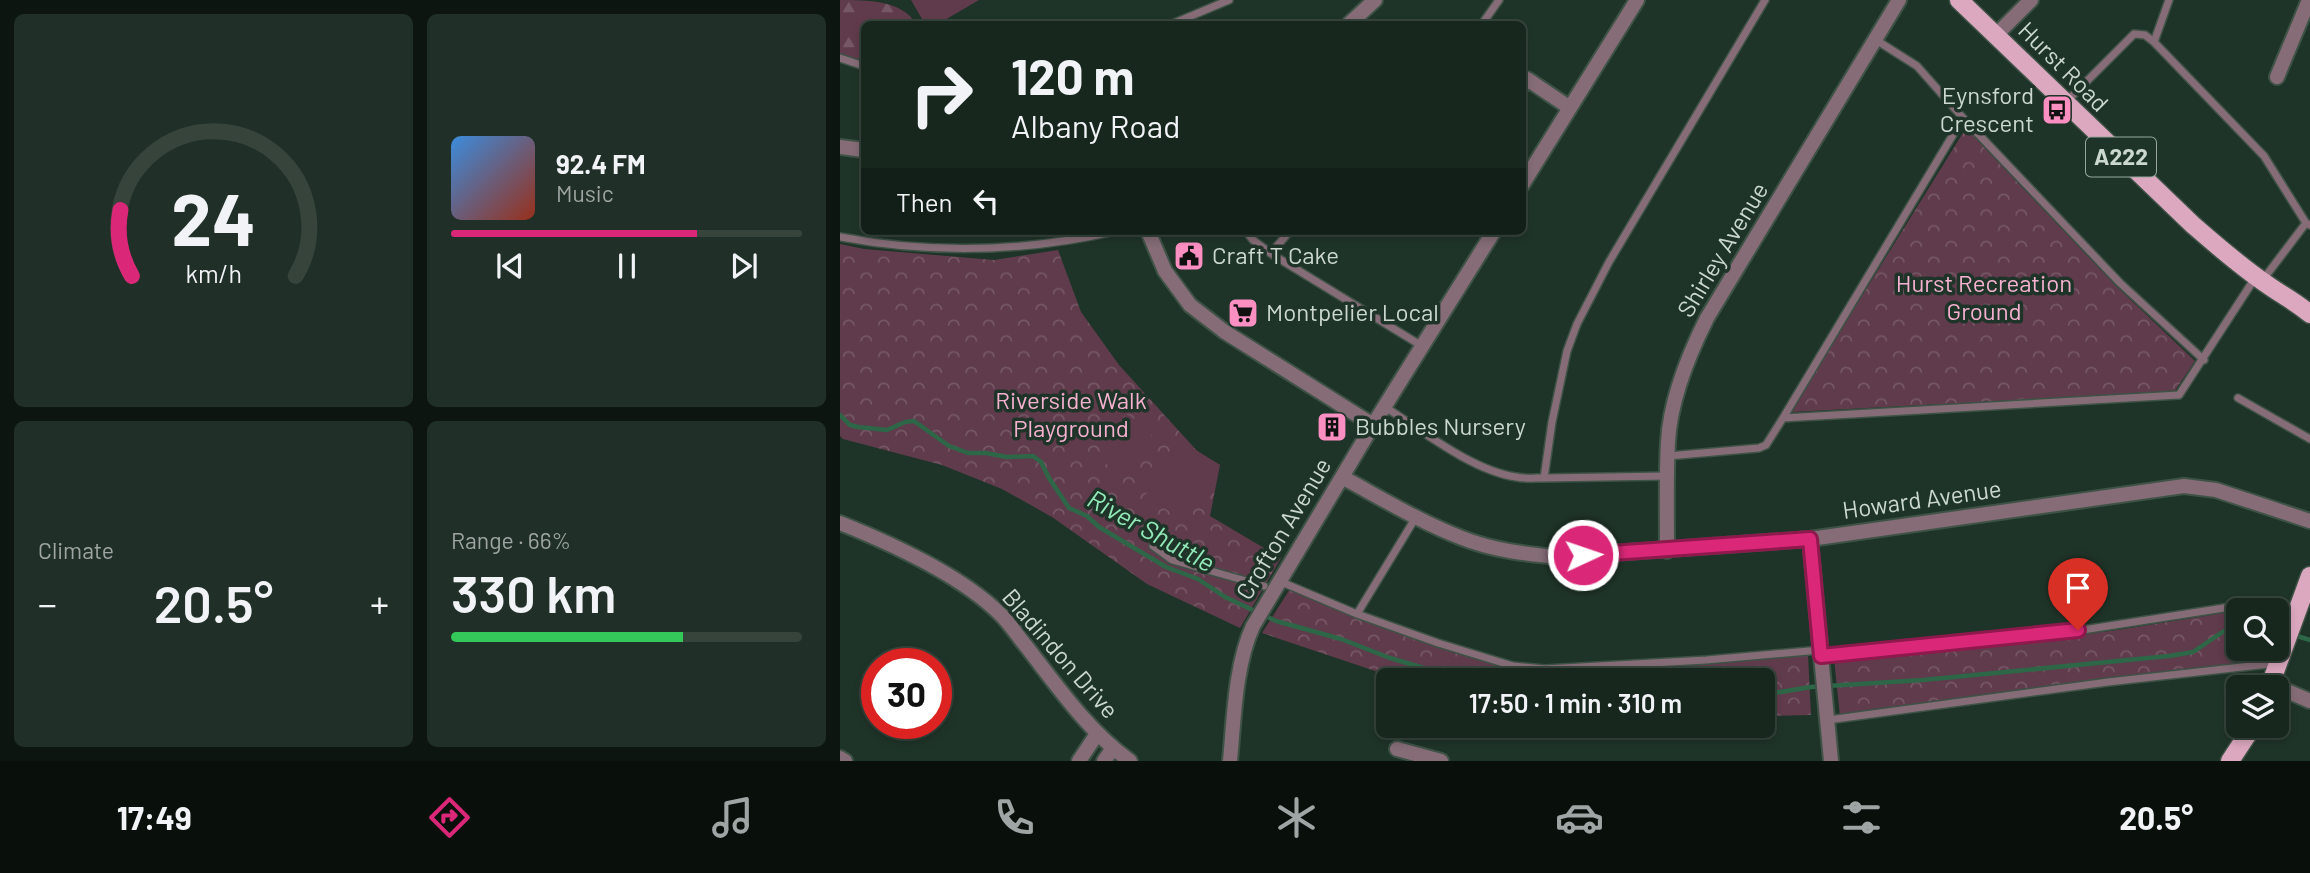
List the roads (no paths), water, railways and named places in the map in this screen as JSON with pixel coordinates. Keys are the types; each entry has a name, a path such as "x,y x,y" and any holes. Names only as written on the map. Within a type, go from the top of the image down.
{"main road":[{"name":"Hurst Road","path":"1959,0 2193,225 2259,279 2302,302 2310,314"},
{"path":"2274,675 2310,576"},
{"path":"2231,761 2245,738"}],"street":[{"path":"1352,21 1375,0"},
{"path":"1526,179 1637,0"},
{"name":"Shirley Avenue","path":"1667,551 1668,439 1676,397 1692,348 1707,318 1899,0"},
{"path":"1996,35 2031,0"},
{"path":"2277,77 2309,0"},
{"path":"1526,80 1570,108"},
{"path":"840,147 861,150"},
{"path":"1150,235 1165,271 1190,304 1225,332 1373,425"},
{"name":"Crofton Avenue","path":"1230,761 1238,687 1247,644 1269,588 1342,477 1491,235"},
{"name":"Howard Avenue","path":"1342,477 1463,539 1516,553 1557,556 1667,551 1810,539 2185,486 2216,490 2310,521"},
{"name":"Bladindon Drive","path":"840,523 877,538 927,564 978,595 1000,614 1097,734 1108,755 1130,761"},
{"path":"1810,539 1830,761"},
{"path":"2289,693 2310,701"},
{"path":"1079,761 1097,734"},
{"path":"1397,749 1441,761"},
{"path":"840,758 845,761"}],"lane":[{"path":"1179,21 1229,0"},
{"path":"1484,21 1499,0"},
{"path":"1544,478 1552,422 1567,351 1577,324 1609,262 1765,0"},
{"path":"2154,41 2169,0"},
{"path":"1783,418 2179,395 2259,279 2308,224 2264,156 2154,41 2145,35 2134,34 2065,104"},
{"path":"1877,40 1917,66 2120,283 2204,360"},
{"path":"840,58 861,65"},
{"path":"1668,456 1759,449 1766,445 1964,118"},
{"path":"840,237 881,245 1007,249 1100,235"},
{"path":"1249,235 1271,253 1422,346"},
{"path":"1271,253 1287,235"},
{"path":"2238,398 2310,439"},
{"path":"1384,407 1462,455 1491,470 1517,477 1667,476"},
{"path":"1357,614 1416,517"},
{"path":"1153,546 1172,560 1357,614 1513,666 1545,669 1821,653 2057,634 2256,603 2273,603 2296,617"},
{"path":"1827,720 2081,685 2279,663"}],"waterway":[{"name":"River Shuttle","path":"840,415 850,425 887,430 914,421 949,446 968,453 1007,457 1033,456 1041,462 1069,508 1087,516 1099,527 1166,567 1198,579 1225,597 1276,621 1341,639 1424,668"},
{"name":"River Shuttle","path":"1775,693 1811,687 1923,680 2169,656 2193,652 2226,630"},
{"name":"River Shuttle","path":"2294,635 2310,640"}],"place":[{"name":"Eynsford Crescent","path":"2057,110"},
{"name":"Craft T Cake","path":"1189,256"},
{"name":"Montpelier Local","path":"1243,313"},
{"name":"Bubbles Nursery","path":"1332,427"}],"park label":[{"name":"Hurst Recreation Ground","path":"1984,298"},
{"name":"Riverside Walk Playground","path":"1071,415"}]}
